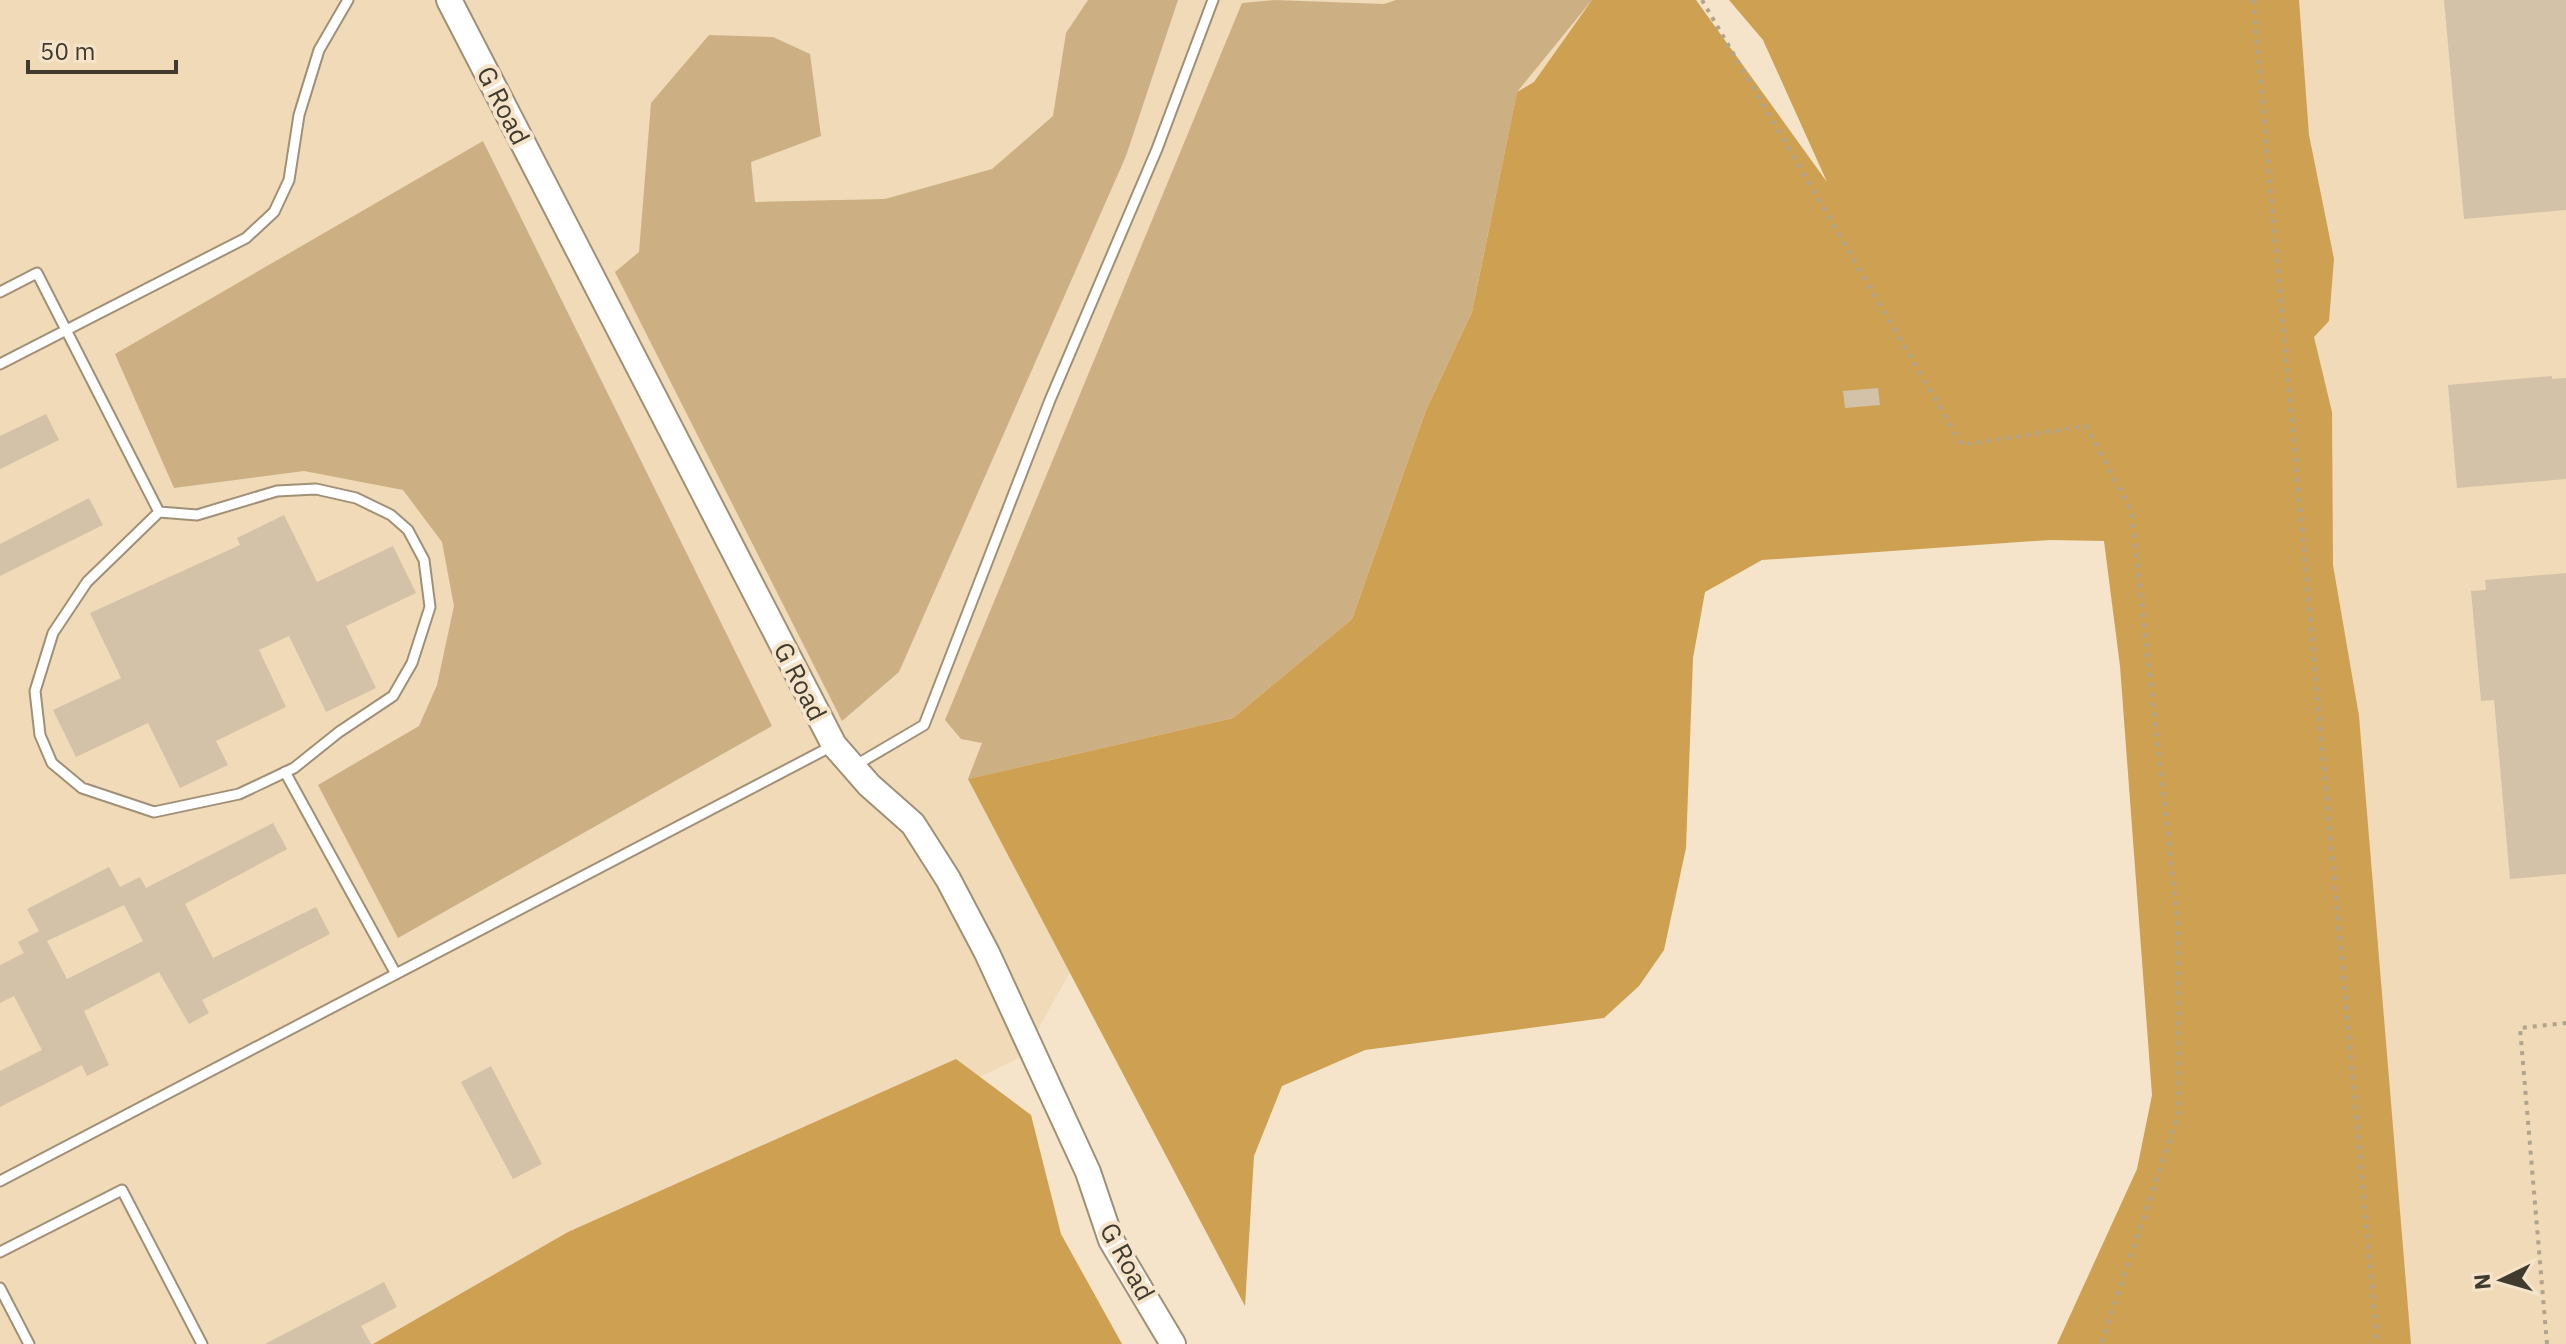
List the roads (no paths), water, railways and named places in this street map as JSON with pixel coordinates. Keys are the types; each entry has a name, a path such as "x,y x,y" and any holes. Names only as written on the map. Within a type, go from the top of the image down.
{"street":[{"name":"G Road","path":"449,0 834,745 913,824 948,879 987,953 1088,1172 1111,1240 1173,1344"}],"lane":[{"path":"0,364 246,238 274,212 289,180 299,115 319,50 348,0"},
{"path":"853,766 924,725 983,566 1157,149 1213,0"},
{"path":"0,292 37,273 159,512"},
{"path":"316,489 356,498 391,515 408,530 424,560 430,607 412,663 393,696 285,772 239,794 154,812 82,788 52,763 40,735 35,691 53,633 87,582 159,512 197,515 277,491 316,489"},
{"path":"0,1181 834,745"},
{"path":"285,772 396,974"},
{"path":"0,1252 122,1190 202,1344"},
{"path":"0,1288 29,1344"}]}
